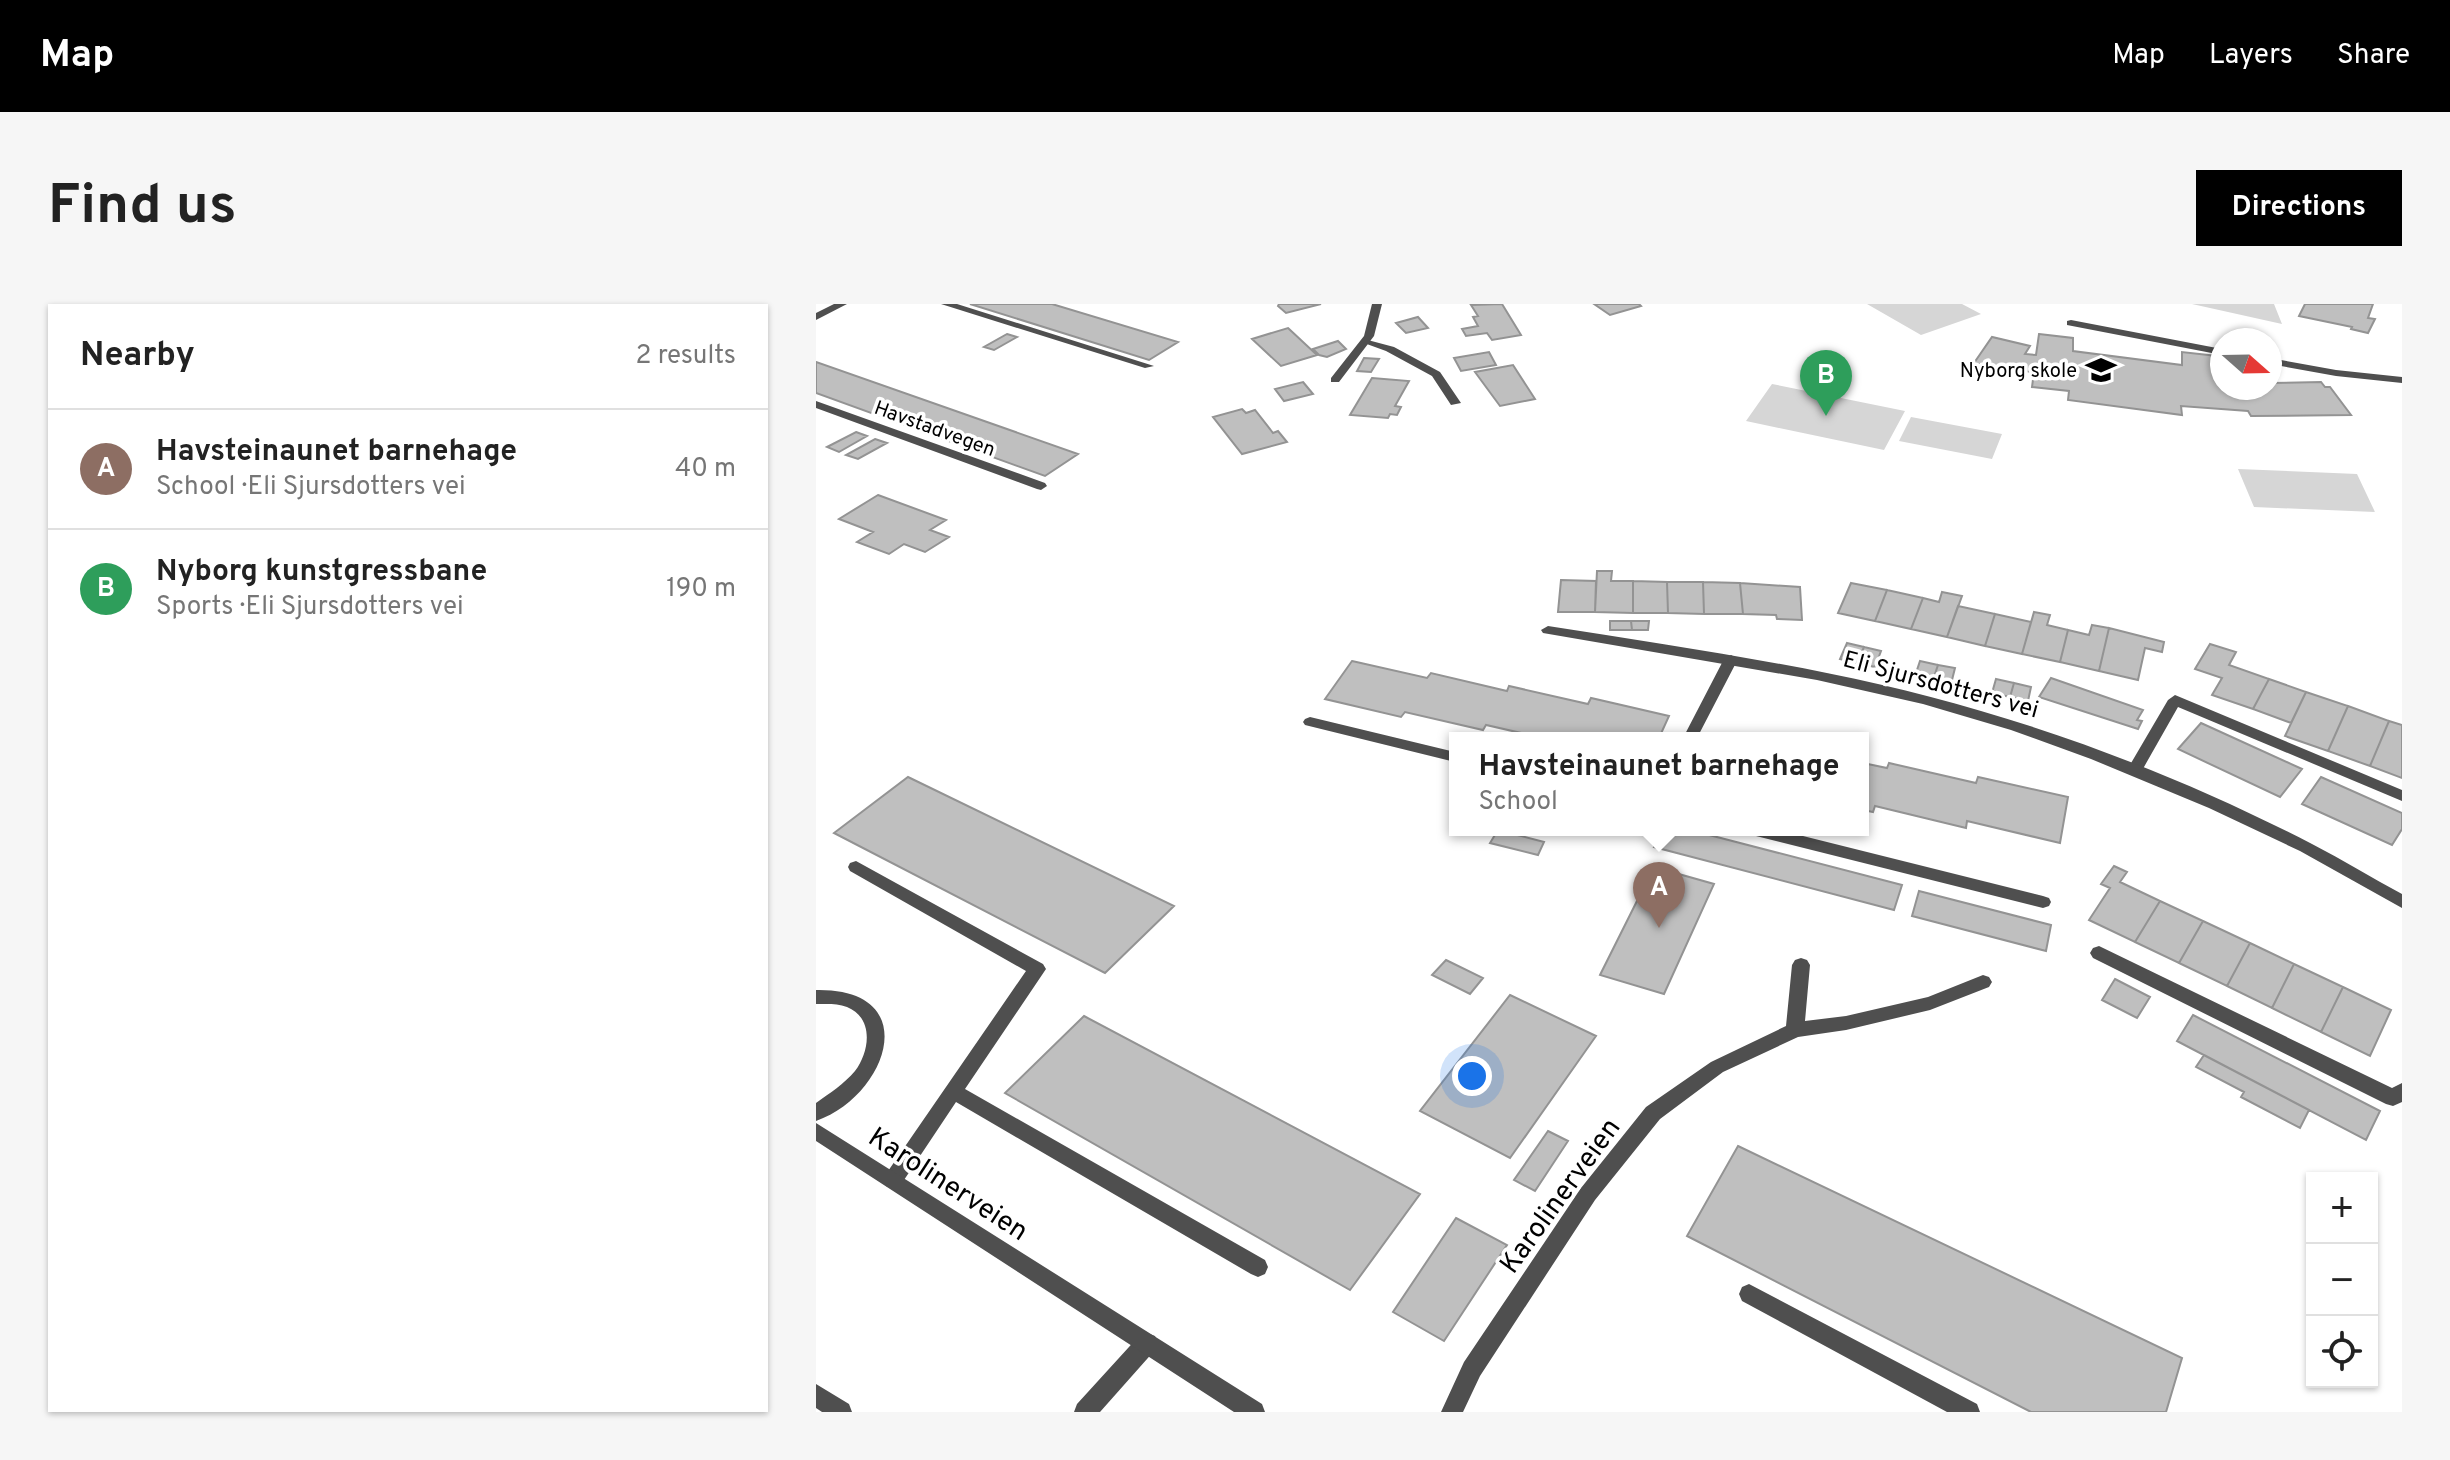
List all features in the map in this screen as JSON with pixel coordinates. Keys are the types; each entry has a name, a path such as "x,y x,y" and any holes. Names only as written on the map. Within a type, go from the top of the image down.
{"street":[{"path":"816,317 842,304"},
{"path":"946,304 1149,366"},
{"path":"1335,380 1368,341 1374,328 1377,304"},
{"path":"2071,323 2210,350"},
{"path":"1368,341 1390,349 1436,374 1455,403"},
{"path":"2282,363 2402,380"},
{"name":"Havstadvegen","path":"816,404 1041,486"},
{"name":"Eli Sjursdotters vei","path":"1548,630 1731,659 1870,687 1974,714 2135,770 2293,840 2402,902"},
{"path":"1693,732 1731,659"},
{"path":"2135,770 2175,700 2402,796"},
{"path":"1310,722 1449,756"},
{"path":"1780,836 2043,902"},
{"path":"856,867 1037,969 893,1180"},
{"path":"2099,953 2393,1098 2402,1091"},
{"path":"1795,1030 1801,965"},
{"name":"Karolinerveien","path":"1452,1412 1472,1369 1588,1194 1653,1113 1717,1067 1795,1030 1846,1023 1930,1003 1983,982"},
{"path":"816,997 841,998 861,1005 873,1016 878,1034 875,1053 862,1075 850,1089 816,1113"},
{"path":"953,1091 1258,1267"},
{"name":"Karolinerveien","path":"816,1131 1254,1412"},
{"path":"1749,1294 1969,1412"},
{"path":"1085,1412 1147,1343"},
{"path":"816,1395 841,1412"}],"shaded area":[{"path":"1867,304 1962,304 1981,314 1921,335"},
{"path":"2192,304 2274,304 2282,324"},
{"path":"1772,384 1905,411 1884,450 1746,421"},
{"path":"1911,417 2002,434 1992,459 1899,441"},
{"path":"2238,469 2357,474 2375,512 2254,507"}],"building":[{"path":"970,304 1052,304 1178,342 1149,360"},
{"path":"1279,304 1321,304 1286,313"},
{"path":"1502,304 1521,335 1492,340 1487,333 1466,336 1462,329 1478,326 1473,317 1478,316 1471,305"},
{"path":"1594,304 1639,304 1641,306 1610,315"},
{"path":"2305,304 2373,304 2368,318 2375,319 2368,333 2299,316"},
{"path":"1418,317 1428,328 1406,333 1396,323"},
{"path":"1288,328 1317,355 1281,366 1252,339"},
{"path":"1007,334 1017,337 994,350 984,347"},
{"path":"2039,334 2073,338 2073,351 2182,365 2182,352 2210,355 2210,400 2282,400 2282,383 2321,382 2325,387 2330,387 2351,415 2251,416 2248,411 2181,406 2182,415 2068,400 2069,391 2032,387 2034,372 2013,372 1974,363 1992,337 2030,346 2025,354 2036,355"},
{"path":"1338,341 1346,349 1327,357 1313,349"},
{"path":"1489,352 1496,365 1461,371 1454,358"},
{"path":"1364,358 1379,359 1371,372 1357,371"},
{"path":"816,362 1078,454 1045,476 816,393"},
{"path":"1513,365 1535,399 1500,406 1475,372"},
{"path":"1372,378 1409,381 1395,406 1401,407 1397,415 1390,414 1388,418 1350,415"},
{"path":"1303,382 1313,394 1284,401 1275,389"},
{"path":"1242,409 1246,413 1255,410 1273,433 1278,431 1287,442 1242,454 1213,417"},
{"path":"856,432 867,436 839,452 827,447"},
{"path":"875,439 887,443 858,459 846,455"},
{"path":"878,495 946,520 930,530 949,537 925,552 904,544 889,554 857,542 873,532 839,519"},
{"path":"1597,571 1612,571 1611,581 1633,581 1633,613 1595,612"},
{"path":"1561,580 1596,581 1595,612 1558,612"},
{"path":"1633,581 1667,582 1668,613 1633,613"},
{"path":"1667,582 1703,582 1704,614 1668,613"},
{"path":"1703,582 1740,583 1743,614 1704,614"},
{"path":"1740,583 1800,587 1802,620 1743,614"},
{"path":"1851,583 1887,590 1875,621 1838,613"},
{"path":"1887,590 1923,598 1911,629 1875,621"},
{"path":"1942,592 1962,596 1947,637 1911,629 1923,598 1939,602"},
{"path":"1958,606 1995,614 1985,646 1947,637"},
{"path":"2034,612 2050,615 2047,625 2068,630 2060,662 2022,654"},
{"path":"1995,614 2031,622 2022,654 1985,646"},
{"path":"1610,621 1631,621 1632,630 1610,630"},
{"path":"1631,621 1649,621 1648,630 1632,630"},
{"path":"2092,625 2109,628 2099,671 2060,662 2068,630 2089,635"},
{"path":"2109,628 2164,642 2162,652 2145,648 2138,680 2099,671"},
{"path":"1847,643 1864,647 1857,663 1840,659"},
{"path":"2210,644 2236,652 2229,665 2269,679 2253,709 2212,695 2222,678 2195,669"},
{"path":"1864,647 1881,651 1875,667 1857,663"},
{"path":"1352,661 1427,678 1431,673 1507,691 1509,686 1588,704 1591,698 1669,716 1662,732 1517,732 1486,725 1483,730 1405,712 1401,717 1325,699"},
{"path":"1920,661 1938,665 1933,680 1915,676"},
{"path":"1938,665 1955,668 1951,684 1933,680"},
{"path":"2051,678 2143,710 2137,720 2142,721 2138,729 2039,697"},
{"path":"1996,679 2014,683 2010,697 1992,693"},
{"path":"2269,679 2306,692 2291,723 2253,709"},
{"path":"2014,683 2031,687 2028,701 2010,697"},
{"path":"2306,692 2348,706 2328,751 2285,736"},
{"path":"2348,706 2389,721 2370,766 2328,751"},
{"path":"2389,721 2402,725 2402,778 2370,766"},
{"path":"2201,723 2302,769 2280,797 2178,749"},
{"path":"1889,763 1976,783 1978,777 2068,797 2060,843 1967,821 1966,828 1875,806 1873,812 1869,811 1869,764 1887,768"},
{"path":"908,777 1174,906 1105,973 834,833"},
{"path":"2321,777 2402,813 2402,829 2392,845 2302,804"},
{"path":"1494,836 1521,836 1544,842 1538,855 1490,843"},
{"path":"1659,836 1713,836 1902,885 1894,910 1654,847"},
{"path":"2114,866 2127,872 2120,882 2160,901 2135,942 2089,920 2110,888 2101,884"},
{"path":"1654,867 1714,884 1664,994 1600,975"},
{"path":"1919,891 2051,925 2046,951 1912,916"},
{"path":"2160,901 2203,921 2179,963 2135,942"},
{"path":"2203,921 2250,943 2227,986 2179,963"},
{"path":"2250,943 2294,964 2272,1008 2227,986"},
{"path":"1446,960 1483,978 1470,994 1432,975"},
{"path":"2294,964 2343,987 2321,1032 2272,1008"},
{"path":"2115,979 2150,997 2137,1018 2102,1000"},
{"path":"2343,987 2391,1010 2370,1056 2321,1032"},
{"path":"1510,995 1596,1036 1510,1158 1420,1111"},
{"path":"2193,1015 2380,1111 2366,1140 2177,1041"},
{"path":"1084,1016 1420,1194 1350,1290 1005,1093"},
{"path":"2204,1055 2309,1110 2300,1128 2241,1097 2244,1092 2196,1067"},
{"path":"1548,1131 1568,1141 1535,1191 1514,1180"},
{"path":"1738,1146 2182,1358 2166,1412 2031,1412 1687,1236"},
{"path":"1456,1218 1507,1245 1444,1341 1393,1312"}],"place":[{"name":"Nyborg skole","path":"2101,370"},
{"name":"Nyborg kunstgressbane","path":"1826,416"},
{"name":"Havsteinaunet barnehage","path":"1659,928"}]}
